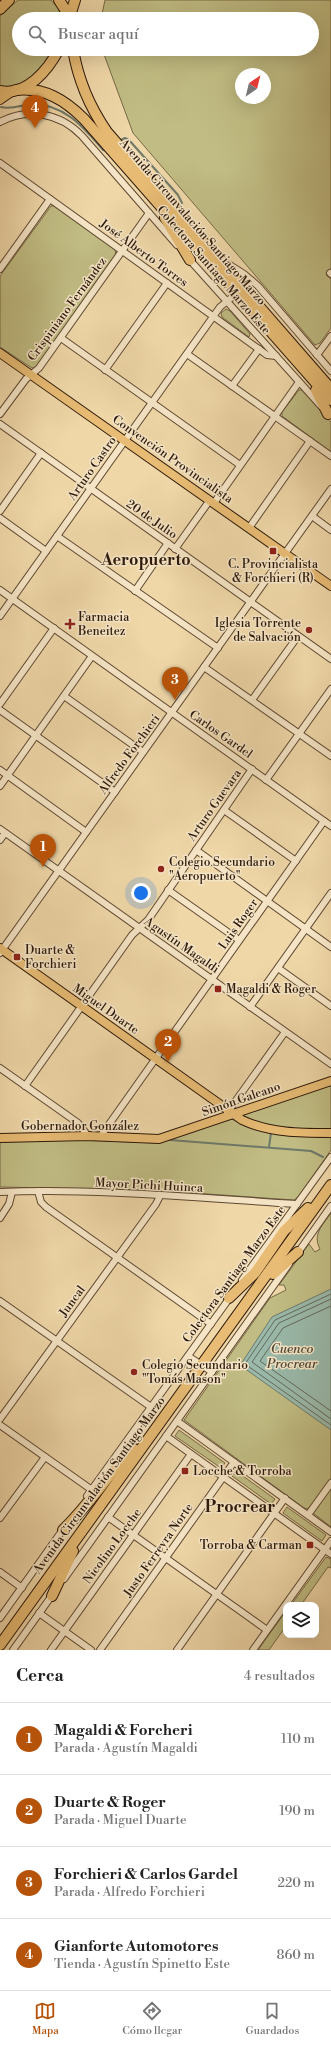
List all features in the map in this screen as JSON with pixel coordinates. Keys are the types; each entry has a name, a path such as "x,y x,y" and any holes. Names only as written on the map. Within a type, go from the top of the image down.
{"highway":[{"path":"0,9 9,0"},
{"path":"59,0 66,12"},
{"path":"71,12 75,0"},
{"path":"15,91 27,86 40,76 54,56"},
{"name":"Avenida Circunvalación Santiago Marzo","path":"75,56 83,88 104,127 213,254 258,316 331,400"},
{"name":"Avenida Circunvalación Santiago Marzo","path":"0,91 40,91 62,101 87,121 241,291 271,320 331,390"},
{"path":"115,153 135,183 169,222 190,260"},
{"path":"258,316 281,351 317,392 330,416"},
{"path":"271,320 301,348 331,382"},
{"name":"Avenida Circunvalación Santiago Marzo","path":"0,1633 134,1449 195,1361 331,1176"},
{"name":"Avenida Circunvalación Santiago Marzo","path":"0,1644 126,1470 195,1361 219,1341 331,1186"},
{"path":"229,1298 255,1272 284,1231 308,1208"},
{"path":"219,1341 244,1314 275,1272 298,1252"},
{"path":"63,1530 84,1509 112,1470 134,1449"},
{"path":"52,1596 72,1554 104,1508 126,1470"}],"main road":[{"path":"0,100 15,91"},
{"name":"Convención Provincialista","path":"0,353 331,586"},
{"name":"Miguel Duarte","path":"1,950 155,1058 229,1114 246,1122 270,1129 297,1133 331,1133"},
{"name":"Simón Galeano","path":"159,1139 229,1114 331,1081"},
{"name":"Gobernador González","path":"0,1138 88,1136 159,1139"}],"street":[{"name":"Colectora Santiago Marzo Este","path":"0,122 18,115 41,114 63,121 82,136 227,302 330,416"},
{"name":"José Alberto Torres","path":"0,163 259,349 270,356 276,356"},
{"path":"0,269 50,199"},
{"name":"Crispiniano Fernández","path":"0,414 26,379 38,370 149,213"},
{"name":"Colectora Santiago Marzo Este","path":"213,254 252,281 331,371"},
{"name":"Arturo Castro","path":"0,616 213,316 222,305 252,281"},
{"path":"106,370 167,283"},
{"path":"317,355 331,336"},
{"path":"61,338 240,465"},
{"path":"232,386 259,349"},
{"path":"187,354 331,456"},
{"path":"175,549 240,465 299,382"},
{"name":"20 de Julio","path":"0,424 331,659"},
{"path":"249,528 310,441"},
{"path":"0,511 41,453"},
{"name":"Alfredo Forchieri","path":"1,950 331,489"},
{"path":"312,516 331,530"},
{"path":"0,518 46,551"},
{"path":"57,536 218,648"},
{"path":"135,591 168,543"},
{"name":"Carlos Gardel","path":"0,590 331,826"},
{"path":"0,704 54,628"},
{"path":"252,700 298,636"},
{"path":"0,786 92,656"},
{"path":"204,667 331,756"},
{"path":"266,780 331,689"},
{"path":"64,696 143,752"},
{"path":"0,710 115,792"},
{"name":"Arturo Guevara","path":"25,1086 139,928 148,920 252,769"},
{"path":"0,770 86,832"},
{"path":"224,810 296,861"},
{"name":"Luis Roger","path":"100,1137 324,821"},
{"path":"0,840 3,831"},
{"name":"Agustín Magaldi","path":"3,831 331,1064"},
{"path":"196,850 331,946"},
{"path":"168,890 239,940"},
{"path":"250,1007 331,893"},
{"path":"278,968 331,1006"},
{"path":"229,1114 285,1032"},
{"path":"0,1068 79,1124 88,1136"},
{"name":"Colectora Santiago Marzo Este","path":"0,1618 151,1407 195,1361 211,1324 331,1157"},
{"path":"38,1191 41,1202 46,1207 211,1324"},
{"name":"Mayor Pichi Huinca","path":"0,1192 38,1191 297,1204"},
{"path":"0,1218 10,1204 12,1192"},
{"name":"Juncal","path":"0,1419 156,1204 160,1196"},
{"path":"13,1650 331,1206"},
{"path":"0,1301 151,1407"},
{"path":"195,1361 212,1372"},
{"path":"177,1421 331,1532"},
{"path":"0,1425 92,1490"},
{"path":"166,1436 331,1554"},
{"name":"Nicolino Locche","path":"51,1650 191,1454"},
{"path":"0,1518 45,1457"},
{"name":"Justo Ferreyra Norte","path":"100,1650 234,1462"},
{"path":"308,1515 331,1483"},
{"path":"177,1650 285,1498"},
{"path":"108,1517 267,1630"},
{"path":"253,1650 331,1541"},
{"path":"0,1572 22,1588"},
{"path":"39,1613 90,1650"}],"shaded area":[{"path":"18,0 51,0 59,12 12,12 12,56 49,56 39,70 25,82 9,87 0,86 0,16"},
{"path":"105,0 331,0 331,268 326,275 331,279 331,328 320,343 315,345 133,133 105,56 319,56 319,12 102,12"},
{"path":"51,206 55,206 115,249 116,256 36,367 32,368 0,347 0,276"},
{"path":"226,309 230,311 250,334 249,337 222,317 221,313"},
{"path":"299,390 302,390 331,422 331,452 282,416 282,412"},
{"path":"331,1085 331,1130 298,1129 276,1126 244,1117 244,1114"},
{"path":"232,1119 239,1123 331,1136 331,1150 298,1197 294,1200 151,1190 0,1187 0,1142 76,1140 157,1143"},
{"path":"331,1213 331,1480 308,1509 304,1508 184,1420 270,1298 286,1290 284,1285 279,1285 309,1244 315,1252 320,1249 317,1239 318,1234"},
{"path":"179,1430 225,1463 221,1468 175,1436"},
{"path":"236,1471 275,1499 271,1504 232,1476"},
{"path":"331,1486 331,1527 313,1513"},
{"path":"287,1507 326,1535 322,1541 283,1513"},
{"path":"326,1557 331,1559 331,1568 328,1567 303,1602 293,1602"},
{"path":"283,1615 283,1630 269,1650 258,1650"}],"water":[{"name":"Cuenco Procrear","path":"331,1289 331,1430 244,1368 241,1364 272,1317"}],"waterway":[{"path":"1,107 13,108 32,104 54,108 73,119 103,150 107,151"},
{"path":"121,140 125,138 129,140 178,195 182,203"},
{"path":"269,1147 271,1133"},
{"path":"170,1140 311,1151 323,1157"}],"place":[{"name":"Gianforte Automotores","path":"35,128"},
{"name":"C. Provincialista & Forchieri (R)","path":"273,551"},
{"name":"Farmacia Beneitez","path":"70,624"},
{"name":"Iglesia Torrente de Salvación","path":"309,630"},
{"name":"Forchieri & Carlos Gardel","path":"175,700"},
{"name":"Magaldi & Forcheri","path":"43,867"},
{"name":"Colegio Secundario \"Aeropuerto\"","path":"161,869"},
{"name":"Duarte & Forchieri","path":"17,957"},
{"name":"Magaldi & Roger","path":"218,989"},
{"name":"Duarte & Roger","path":"168,1062"},
{"name":"Colegio Secundario \"Tomás Mason\"","path":"134,1372"},
{"name":"Locche & Torroba","path":"185,1471"},
{"name":"Torroba & Carman","path":"310,1545"}],"district":[{"name":"Aeropuerto","path":"146,559"},
{"name":"Procrear","path":"240,1506"}]}
